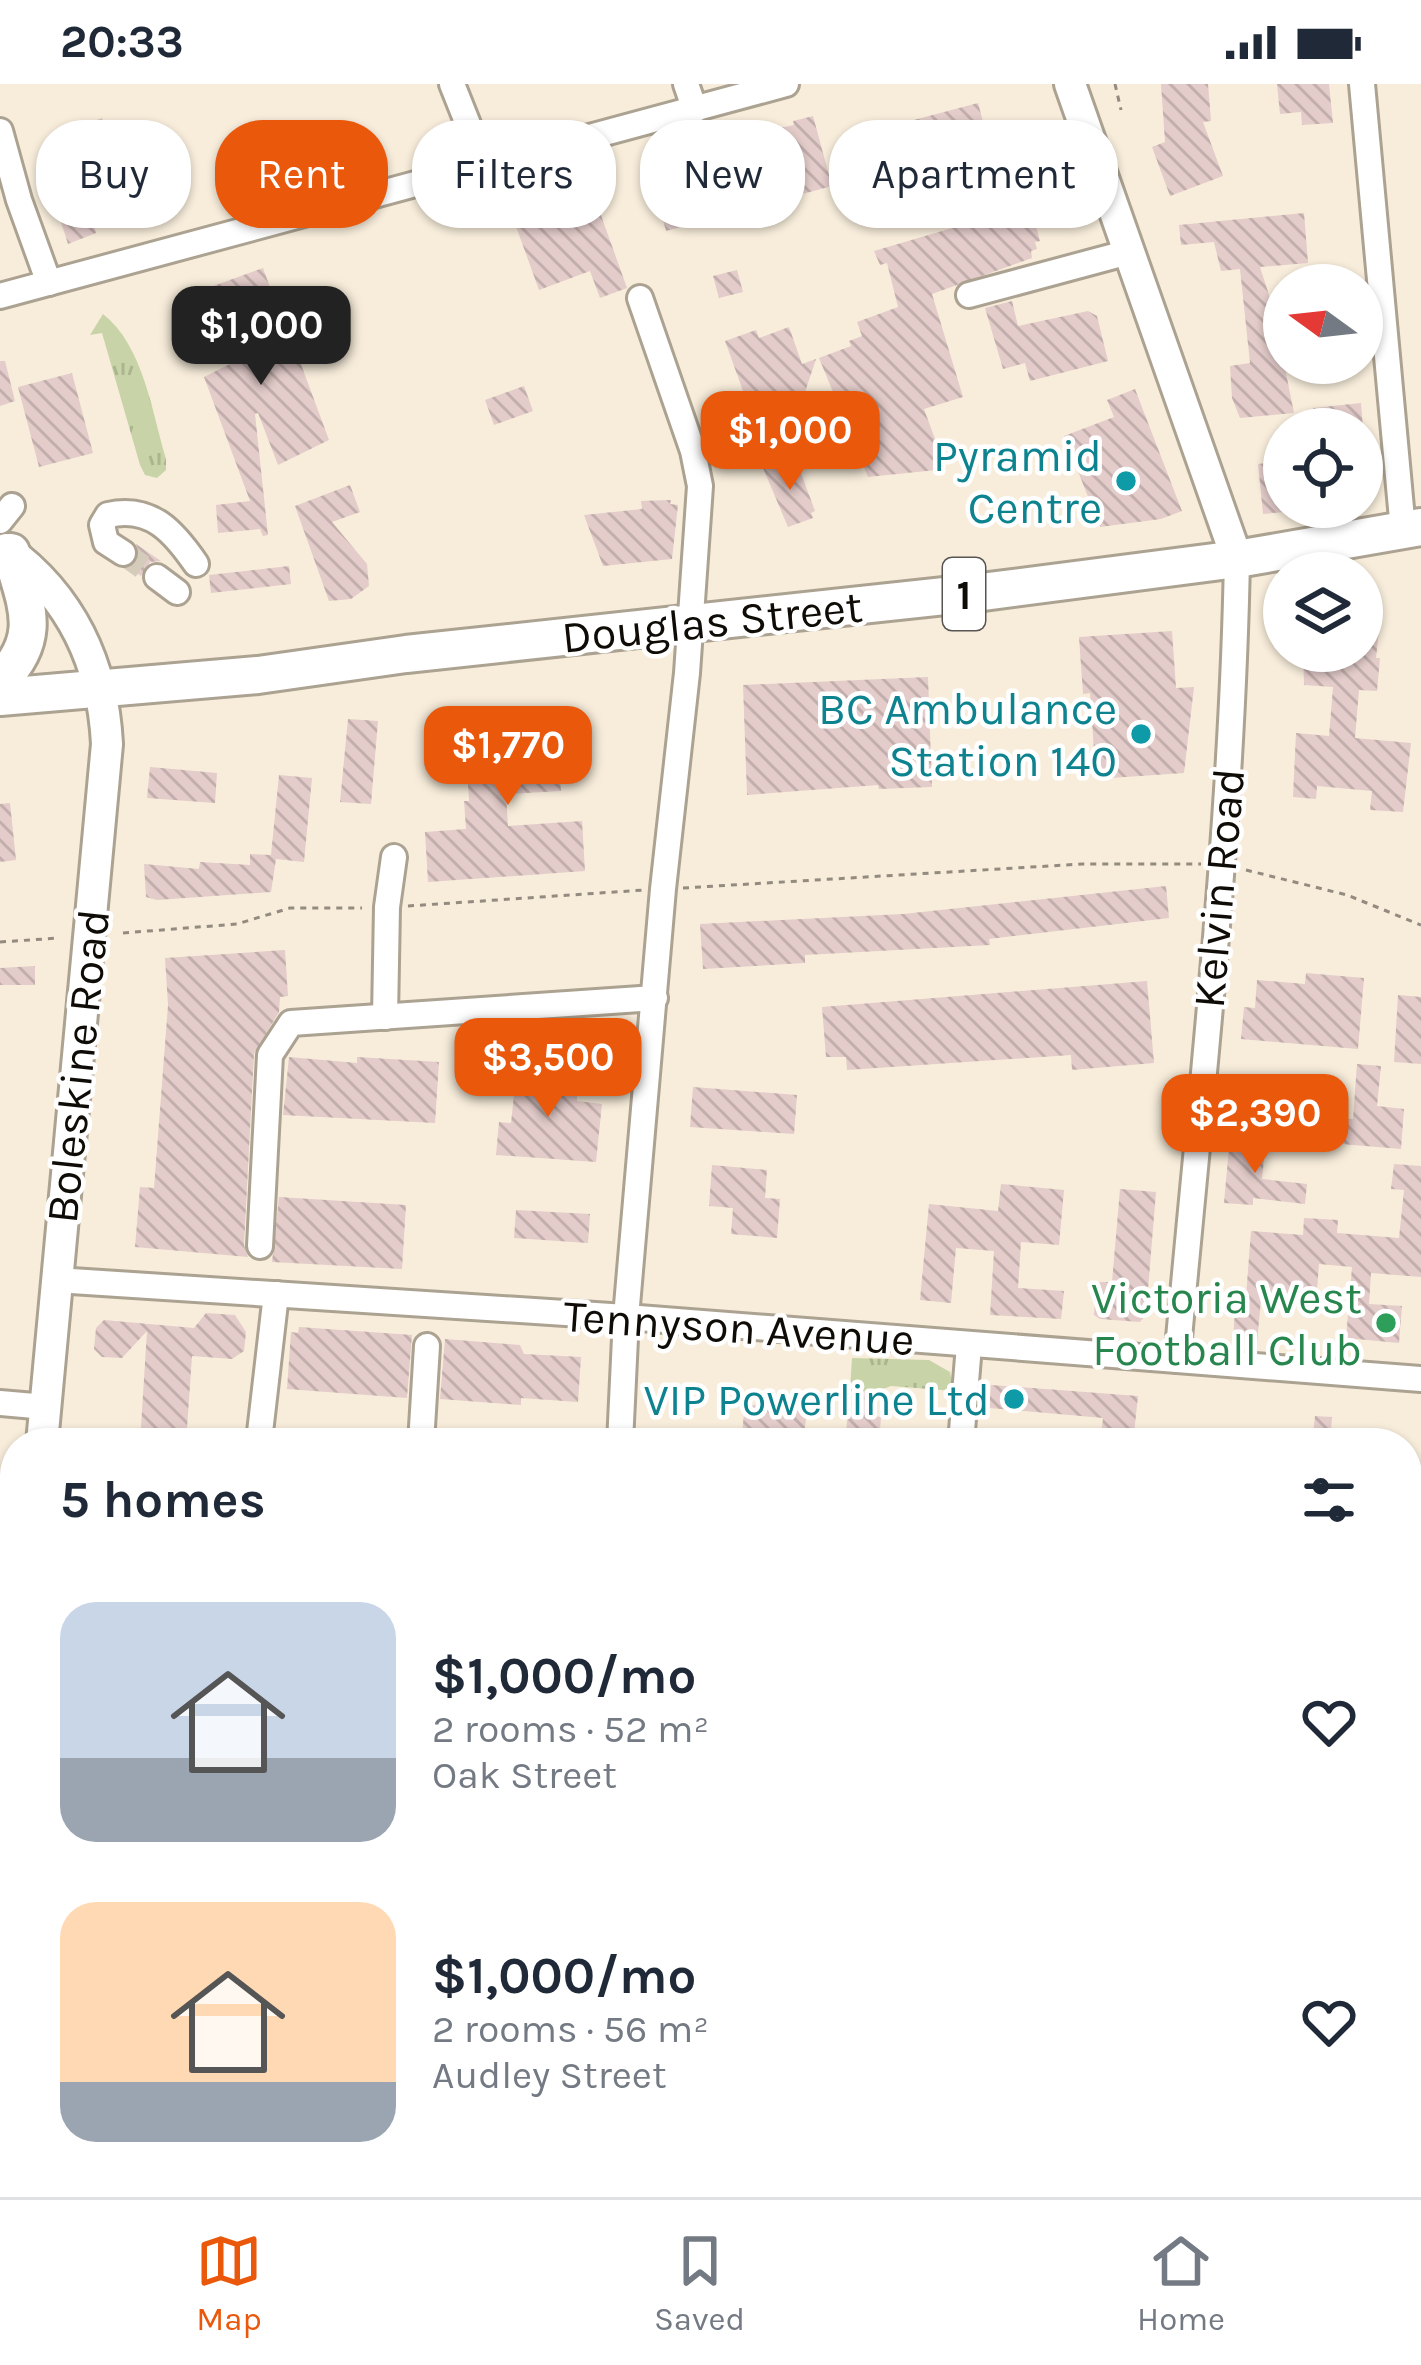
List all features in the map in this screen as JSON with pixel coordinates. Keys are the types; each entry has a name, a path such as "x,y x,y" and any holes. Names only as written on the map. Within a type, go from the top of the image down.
{"highway":[{"name":"Douglas Street","path":"0,698 258,676 406,654 982,592 1237,559 1412,529"},
{"path":"0,681 21,657 29,633 6,531"}],"main road":[{"path":"1070,84 1237,559"},
{"name":"Boleskine Road","path":"6,531 68,611 86,645 99,689 106,753 44,1428"}],"street":[{"path":"452,84 466,120"},
{"path":"686,84 695,110"},
{"path":"616,131 787,84"},
{"path":"1362,84 1412,529"},
{"path":"0,131 49,283"},
{"path":"0,296 412,186"},
{"path":"969,295 1129,252"},
{"path":"621,1428 626,1317 700,486 693,451 640,298"},
{"path":"123,553 106,542 102,525 114,513 134,512 153,518 175,534 196,564"},
{"name":"Kelvin Road","path":"1177,1360 1221,866 1235,669 1237,559"},
{"path":"385,1017 387,908 394,857"},
{"path":"260,1246 270,1055 291,1023 655,998"},
{"name":"Tennyson Avenue","path":"56,1280 626,1317 1421,1379"},
{"path":"260,1428 275,1294"},
{"path":"962,1428 969,1345"},
{"path":"422,1428 427,1346"},
{"path":"0,1403 46,1407"}],"path":[{"path":"1115,84 1121,110"},
{"path":"123,933 237,924 290,908 387,908 1082,864 1179,862 1312,885 1421,926"},
{"path":"0,942 59,938"}],"green space":[{"path":"103,314 128,343 144,380 166,459 166,470 157,478 145,475 140,465 102,333 90,335"},
{"path":"852,1358 929,1360 950,1372 954,1391 891,1386 875,1392 850,1390"}],"building":[{"path":"1161,84 1208,84 1211,121 1203,122 1223,176 1170,196 1152,147 1165,142"},
{"path":"1277,84 1329,84 1333,123 1302,125 1301,112 1280,114"},
{"path":"978,103 983,120 914,120"},
{"path":"813,116 829,187 805,193 805,120 797,120"},
{"path":"1304,213 1308,263 1260,267 1263,384 1288,384 1293,408 1263,408 1263,416 1240,418 1232,398 1230,366 1250,363 1240,269 1221,271 1214,242 1181,245 1179,225"},
{"path":"63,228 95,228 96,233 68,244"},
{"path":"517,228 606,228 627,288 600,298 590,271 539,290"},
{"path":"952,228 1037,228 1040,241 1035,242 1032,258 932,294 963,397 924,409 946,469 868,477 819,358 851,346 849,341 862,336 857,322 898,307 887,263 880,265 874,251"},
{"path":"263,268 279,312 311,300 322,329 292,340 329,440 278,465 255,414 268,535 263,536 260,529 218,533 216,505 250,501 204,377 232,363 205,289"},
{"path":"737,270 743,292 719,298 713,276"},
{"path":"1012,301 1018,326 1088,311 1097,316 1108,361 1030,381 1025,363 1003,369 985,308"},
{"path":"789,327 802,364 816,359 801,404 768,416 747,402 725,341 756,330 759,338"},
{"path":"0,361 5,361 15,401 0,406"},
{"path":"72,373 93,453 39,467 18,387"},
{"path":"524,386 533,411 494,425 485,400"},
{"name":"Pyramid Centre","path":"1135,389 1182,511 1161,519 1100,527 1064,436 1114,417 1107,400"},
{"path":"1361,403 1361,408 1313,408"},
{"path":"785,460 788,469 798,465 815,511 813,518 788,527 763,468"},
{"path":"1263,463 1263,514 1258,464"},
{"path":"350,485 360,512 332,522 367,564 369,586 351,599 329,601 295,506"},
{"path":"671,500 670,504 678,505 672,559 603,566 584,515 642,509 641,501"},
{"path":"136,544 161,561 150,562 141,576 129,568 139,555"},
{"path":"289,566 291,584 211,593 209,575"},
{"name":"BC Ambulance Station 140","path":"1172,631 1176,688 1194,687 1184,773 1096,779 1090,693 1083,694 1079,637"},
{"path":"1304,672 1379,672 1377,691 1359,690 1355,738 1411,743 1403,812 1370,810 1372,791 1317,786 1316,799 1293,797 1296,733 1329,736 1333,687 1304,685"},
{"path":"928,677 932,787 879,789 878,785 747,795 743,685"},
{"path":"348,719 378,721 371,804 340,802"},
{"path":"565,723 569,779 560,779 561,791 506,794 508,826 582,821 585,871 428,882 425,832 466,829 465,727"},
{"path":"150,767 217,773 215,803 147,798"},
{"path":"279,775 312,778 304,862 276,859 271,892 146,897 144,864 199,869 200,862 250,865 250,854 271,855"},
{"path":"10,803 16,860 0,862 0,804"},
{"path":"1166,886 1169,918 989,939 990,945 805,955 805,963 703,969 700,924 903,914"},
{"path":"285,950 288,996 280,997 279,1012 254,1054 244,1245 248,1257 135,1247 140,1187 154,1188 168,1005 165,958"},
{"path":"35,966 35,985 0,985 0,968"},
{"path":"1306,973 1364,978 1358,1049 1241,1039 1244,1007 1255,1008 1257,980 1305,984"},
{"path":"1147,981 1154,1063 1072,1070 1071,1055 847,1070 846,1057 826,1057 822,1007"},
{"path":"1398,995 1421,997 1421,1064 1394,1062"},
{"path":"289,1057 357,1063 357,1057 439,1062 435,1123 283,1115"},
{"path":"518,1058 550,1060 547,1092 577,1094 577,1101 602,1104 596,1162 496,1155 499,1122 511,1123"},
{"path":"1357,1064 1381,1066 1377,1106 1404,1109 1401,1149 1258,1137 1261,1111 1353,1119"},
{"path":"693,1087 797,1095 794,1134 690,1127"},
{"path":"1230,1136 1266,1140 1262,1179 1307,1184 1305,1204 1253,1198 1253,1205 1224,1203"},
{"path":"1394,1164 1421,1166 1421,1277 1371,1273 1369,1304 1402,1306 1399,1343 1346,1338 1352,1267 1319,1264 1317,1290 1299,1289 1298,1302 1261,1299 1257,1343 1233,1342 1235,1308 1245,1309 1251,1231 1303,1235 1304,1218 1338,1220 1337,1233 1399,1238 1404,1190 1391,1189"},
{"path":"712,1165 767,1170 765,1198 780,1199 777,1238 731,1234 733,1208 709,1206"},
{"path":"1001,1184 1064,1190 1059,1245 1021,1242 1018,1288 1064,1291 1061,1319 990,1315 994,1251 956,1248 951,1303 920,1300 929,1204 998,1211"},
{"path":"1120,1189 1156,1192 1146,1314 1140,1322 1094,1315 1098,1282 1112,1282"},
{"path":"279,1197 406,1205 402,1269 272,1262"},
{"path":"516,1210 590,1214 588,1243 514,1238"},
{"path":"206,1313 235,1315 246,1332 244,1351 232,1359 192,1356 187,1428 141,1428 147,1331 122,1358 102,1357 94,1349 96,1328 104,1320 194,1328"},
{"path":"299,1327 412,1335 407,1398 287,1389 291,1332 298,1333"},
{"path":"445,1339 520,1345 524,1354 581,1357 578,1402 521,1398 521,1405 440,1399"},
{"path":"991,1385 1138,1396 1135,1428 1102,1428 1103,1418 989,1408"},
{"path":"850,1390 875,1392 873,1416 881,1417 880,1428 846,1428"},
{"path":"745,1404 807,1411 805,1428 743,1428"},
{"path":"1315,1416 1332,1417 1331,1428 1314,1428"}],"tunnel":[{"path":"123,553 157,577"}],"place":[{"name":"Pyramid Centre","path":"1126,481"},
{"name":"BC Ambulance Station 140","path":"1141,734"},
{"name":"Victoria West Football Club","path":"1386,1323"},
{"name":"VIP Powerline Ltd","path":"1014,1399"}]}
